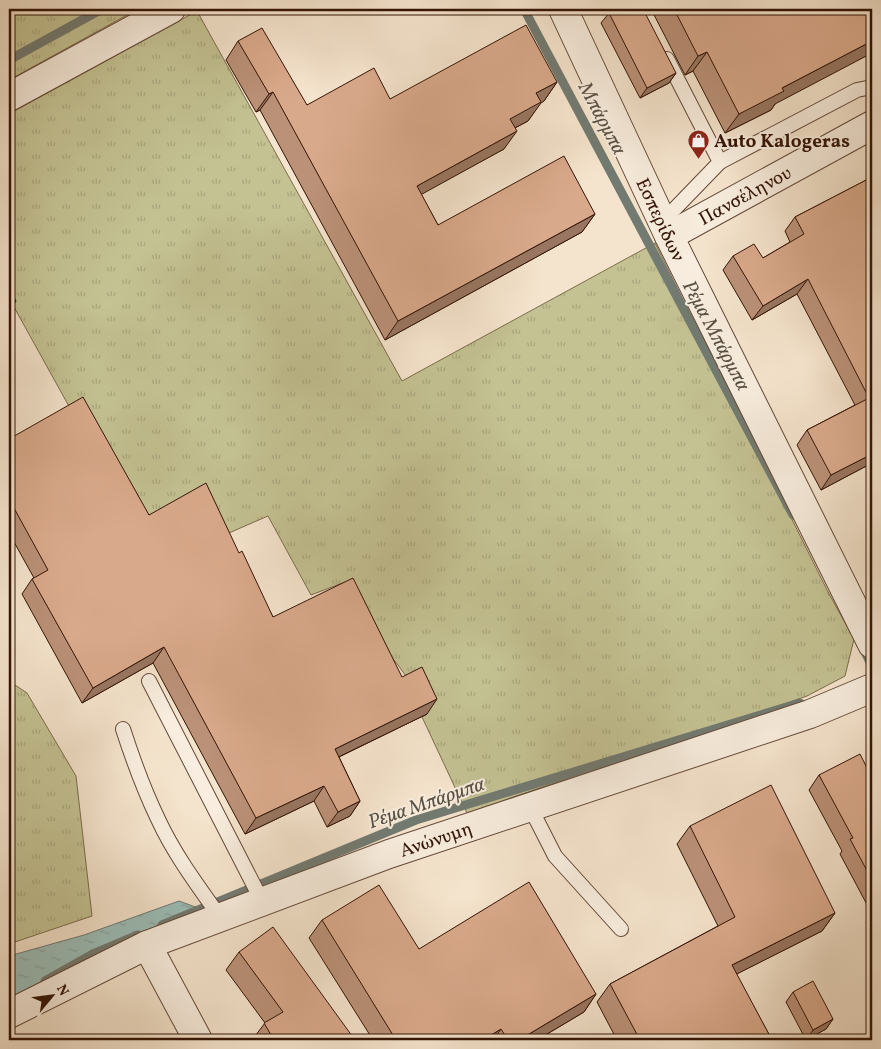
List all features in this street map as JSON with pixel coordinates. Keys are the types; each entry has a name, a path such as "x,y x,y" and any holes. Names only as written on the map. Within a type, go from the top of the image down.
{"street":[{"path":"9,97 171,9"},
{"name":"Εσπερίδων","path":"563,9 666,229 872,644"},
{"name":"Πανσέληνου","path":"666,229 872,125"},
{"name":"Ανώνυμη","path":"9,1014 147,945 220,916 389,854 810,714 872,688"},
{"path":"147,945 198,1040"}],"lane":[{"path":"663,51 720,162"},
{"path":"666,229 720,162 857,90 872,87"},
{"path":"149,681 262,901"},
{"path":"123,729 135,766 158,820 186,868 220,916"},
{"path":"530,807 555,856 621,929"}],"green space":[{"path":"9,9 138,9 9,80"},
{"path":"197,11 402,381 655,243 827,590 854,639 845,676 807,696 467,813 422,717 427,714 411,683 395,661 382,650 345,582 311,595 268,516 215,539 138,531 9,298 9,114"},
{"path":"9,681 27,693 76,776 92,916 9,944"}],"water":[{"path":"179,901 201,909 93,954 9,1002 9,956 84,935"}],"building":[{"path":"616,9 643,9 676,73 647,88 609,13"},
{"path":"674,9 872,9 872,41 782,88 784,91 739,114 707,52 698,56"},
{"path":"526,25 557,82 536,93 541,102 510,119 517,131 417,186 438,225 564,156 595,214 398,321 273,92 269,94 238,41 262,28 307,105 374,68 390,99"},
{"path":"872,177 872,454 831,475 807,430 869,398 808,279 763,306 733,256 754,244 763,258 804,234 795,217"},
{"path":"9,288 16,301 9,305"},
{"path":"83,397 149,515 206,483 239,553 242,551 273,617 353,578 402,677 422,667 437,699 335,749 360,801 338,812 324,786 256,818 164,647 93,688 32,579 48,570 9,499 9,439"},
{"path":"860,754 870,774 868,776 872,785 872,880 850,839 853,838 819,775"},
{"path":"771,785 835,913 732,965 772,1040 640,1040 610,984 735,917 690,826"},
{"path":"529,882 596,994 519,1040 508,1040 501,1029 483,1040 396,1040 322,920 379,885 419,949"},
{"path":"273,927 355,1040 274,1040 264,1023 283,1012 239,952"},
{"path":"813,981 833,1019 813,1030 793,992"}],"waterway":[{"path":"9,60 102,9"},
{"name":"Ρέμα Μπάρμπα","path":"524,9 793,515"},
{"name":"Ρέμα Μπάρμπα","path":"862,646 872,666"},
{"name":"Ρέμα Μπάρμπα","path":"162,925 416,820 800,703"},
{"name":"Ρέμα Μπάρμπα","path":"45,981 93,954 138,935"}],"place":[{"name":"Auto Kalogeras","path":"698,159"}],"water label":[{"name":"Μπάρμπα","path":"603,118"}]}
